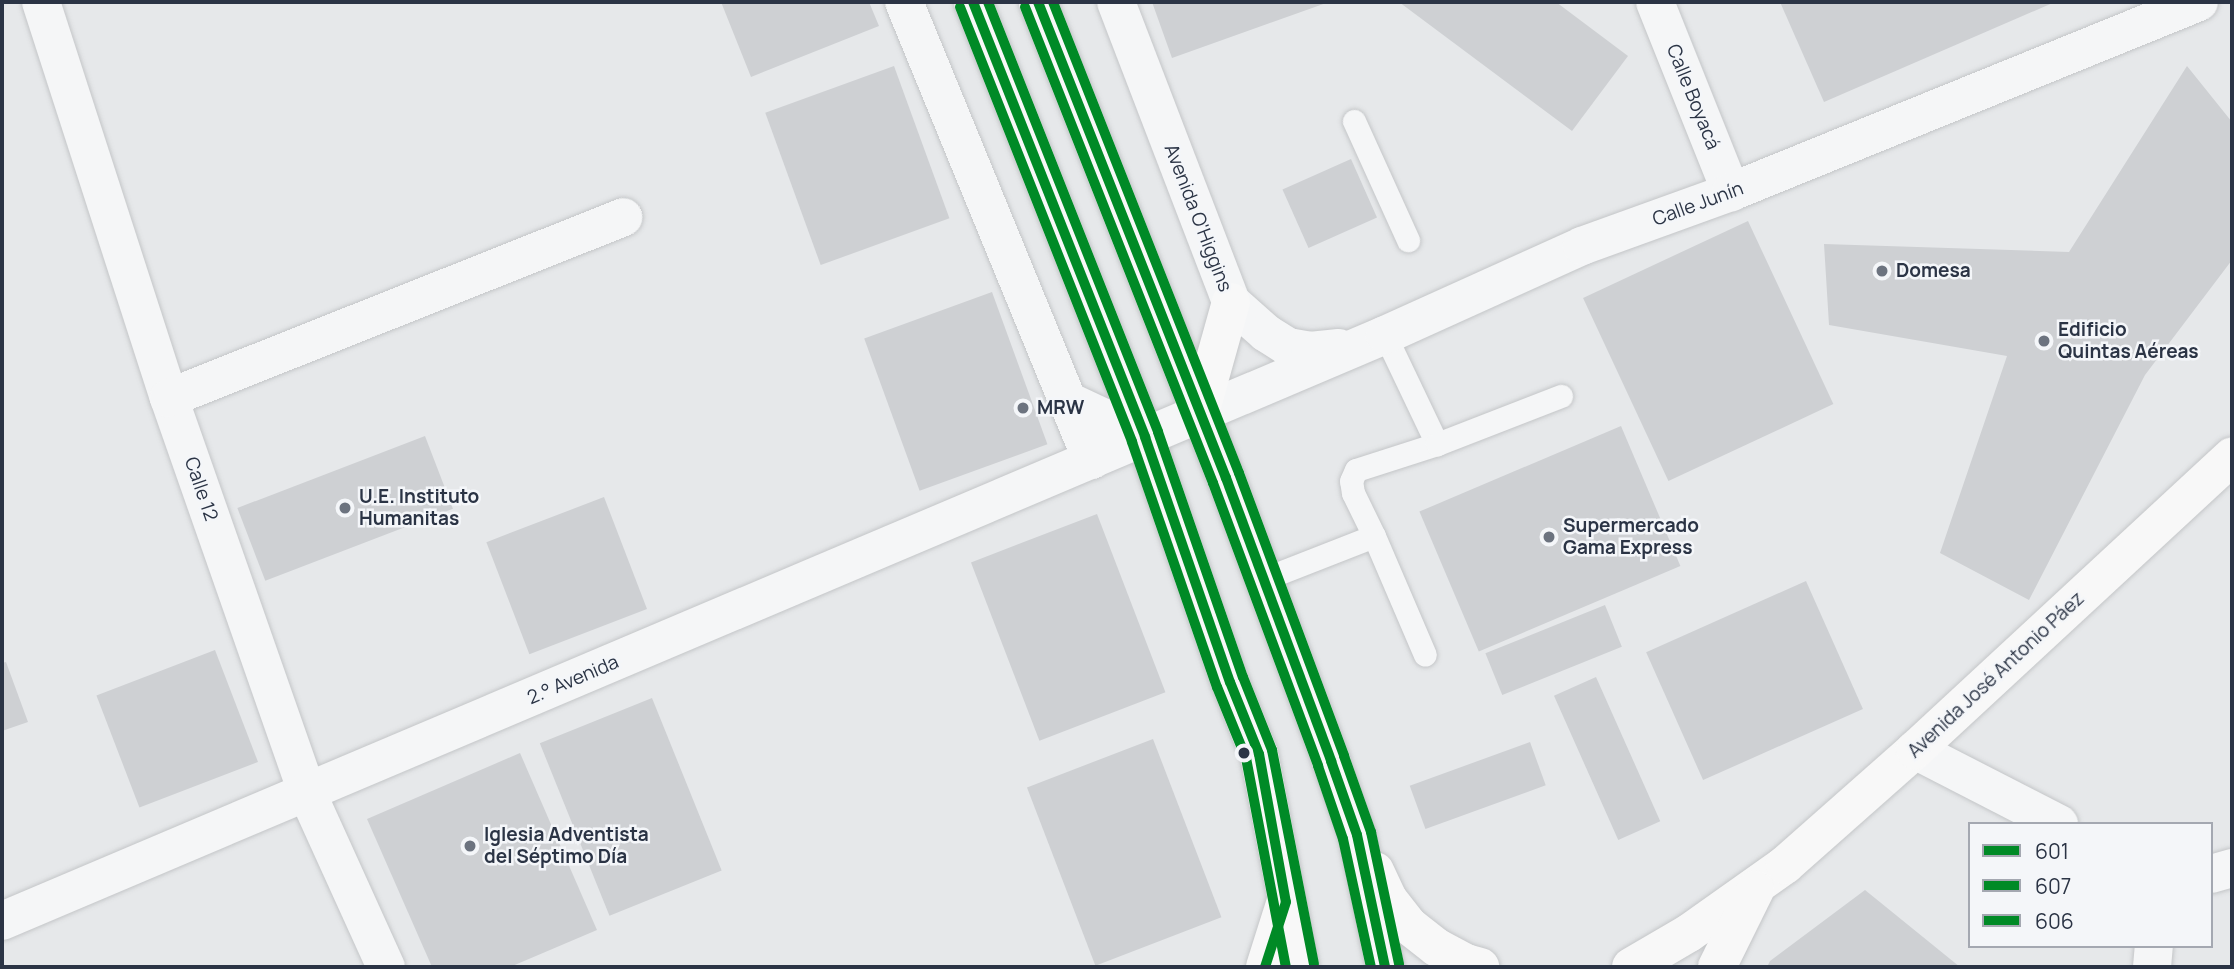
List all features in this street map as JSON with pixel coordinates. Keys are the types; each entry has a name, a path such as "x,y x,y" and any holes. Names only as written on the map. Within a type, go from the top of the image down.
{"main road":[{"path":"973,2 1144,438 1230,682 1259,754 1300,967"},
{"path":"1038,2 1264,579 1357,835 1388,899 1408,925 1436,947 1480,967"},
{"path":"1200,413 1231,303"},
{"name":"Avenida José Antonio Páez","path":"1687,967 1756,888 1915,750 2232,456"},
{"path":"1357,835 1385,967"},
{"path":"1717,967 1756,888"},
{"name":"Avenida José Antonio Páez","path":"1631,967 1756,888"},
{"path":"1265,967 1286,902"}],"street":[{"name":"Calle 12","path":"41,2 169,398 307,793 386,967"},
{"path":"904,2 1093,460"},
{"name":"Avenida O'Higgins","path":"1115,2 1231,303 1266,333 1288,347 1310,351 1370,340"},
{"name":"Calle Boyacá","path":"1655,2 1731,192"},
{"name":"Calle Junín","path":"1144,438 1582,246 1731,192 2199,2"},
{"path":"169,398 623,217"},
{"path":"1066,400 1144,438"},
{"name":"2.° Avenida","path":"2,921 1144,438"},
{"path":"1915,750 2055,822"},
{"path":"2213,873 2232,868"},
{"path":"2152,967 2154,948"}],"lane":[{"path":"1354,121 1408,240"},
{"path":"1370,340 1437,444"},
{"path":"1425,655 1353,493 1352,481 1356,470 1437,444 1561,396"},
{"path":"1264,579 1374,536"}],"building":[{"path":"721,2 869,2 879,26 751,77"},
{"path":"1152,2 1329,2 1172,58"},
{"path":"1399,2 1556,2 1628,56 1572,131"},
{"path":"1780,2 2055,2 1824,102"},
{"path":"894,66 949,218 821,265 765,113"},
{"name":"Edificio Quintas Aéreas","path":"2187,66 2232,122 2232,260 2145,375 2029,600 1940,553 2007,356 1829,325 1824,244 2069,252"},
{"path":"1351,159 1377,217 1309,248 1282,190"},
{"path":"1748,221 1833,404 1668,481 1583,298"},
{"path":"992,292 1047,444 920,491 864,339"},
{"name":"Supermercado Gama Express","path":"1621,426 1680,566 1479,651 1419,512"},
{"name":"U.E. Instituto Humanitas","path":"425,436 453,509 265,581 237,508"},
{"path":"604,497 647,609 529,654 486,542"},
{"path":"1097,514 1165,692 1039,741 971,562"},
{"path":"1806,581 1863,709 1703,780 1646,652"},
{"path":"1605,605 1622,647 1502,695 1485,653"},
{"path":"215,650 258,762 139,808 96,696"},
{"path":"6,662 28,722 2,731 2,663"},
{"path":"1596,677 1660,821 1618,840 1554,696"},
{"path":"652,698 722,870 609,916 540,743"},
{"path":"1153,739 1221,917 1095,966 1027,787"},
{"path":"1530,742 1546,785 1425,829 1410,786"},
{"name":"Iglesia Adventista del Séptimo Día","path":"520,753 597,930 510,967 432,967 367,819"},
{"path":"1865,890 1960,967 1767,967 1770,961"}],"transit line":[{"name":"601","path":"973,2 1145,437 1230,682 1259,754 1286,902 1265,967"},
{"name":"606","path":"988,2 1158,432 1243,677 1272,750 1314,964"},
{"name":"601","path":"1038,2 1226,478 1331,761 1357,835 1385,967"},
{"name":"606","path":"1053,2 1239,473 1344,756 1371,832 1399,964"},
{"name":"607","path":"960,7 1132,442 1217,687 1246,758 1286,967"},
{"name":"607","path":"1025,7 1213,483 1318,766 1343,839 1371,967"}],"place":[{"name":"Domesa","path":"1882,271"},
{"name":"Edificio Quintas Aéreas","path":"2044,341"},
{"name":"MRW","path":"1023,408"},
{"name":"U.E. Instituto Humanitas","path":"345,508"},
{"name":"Supermercado Gama Express","path":"1549,537"},
{"name":"Iglesia Adventista del Séptimo Día","path":"470,846"}]}
